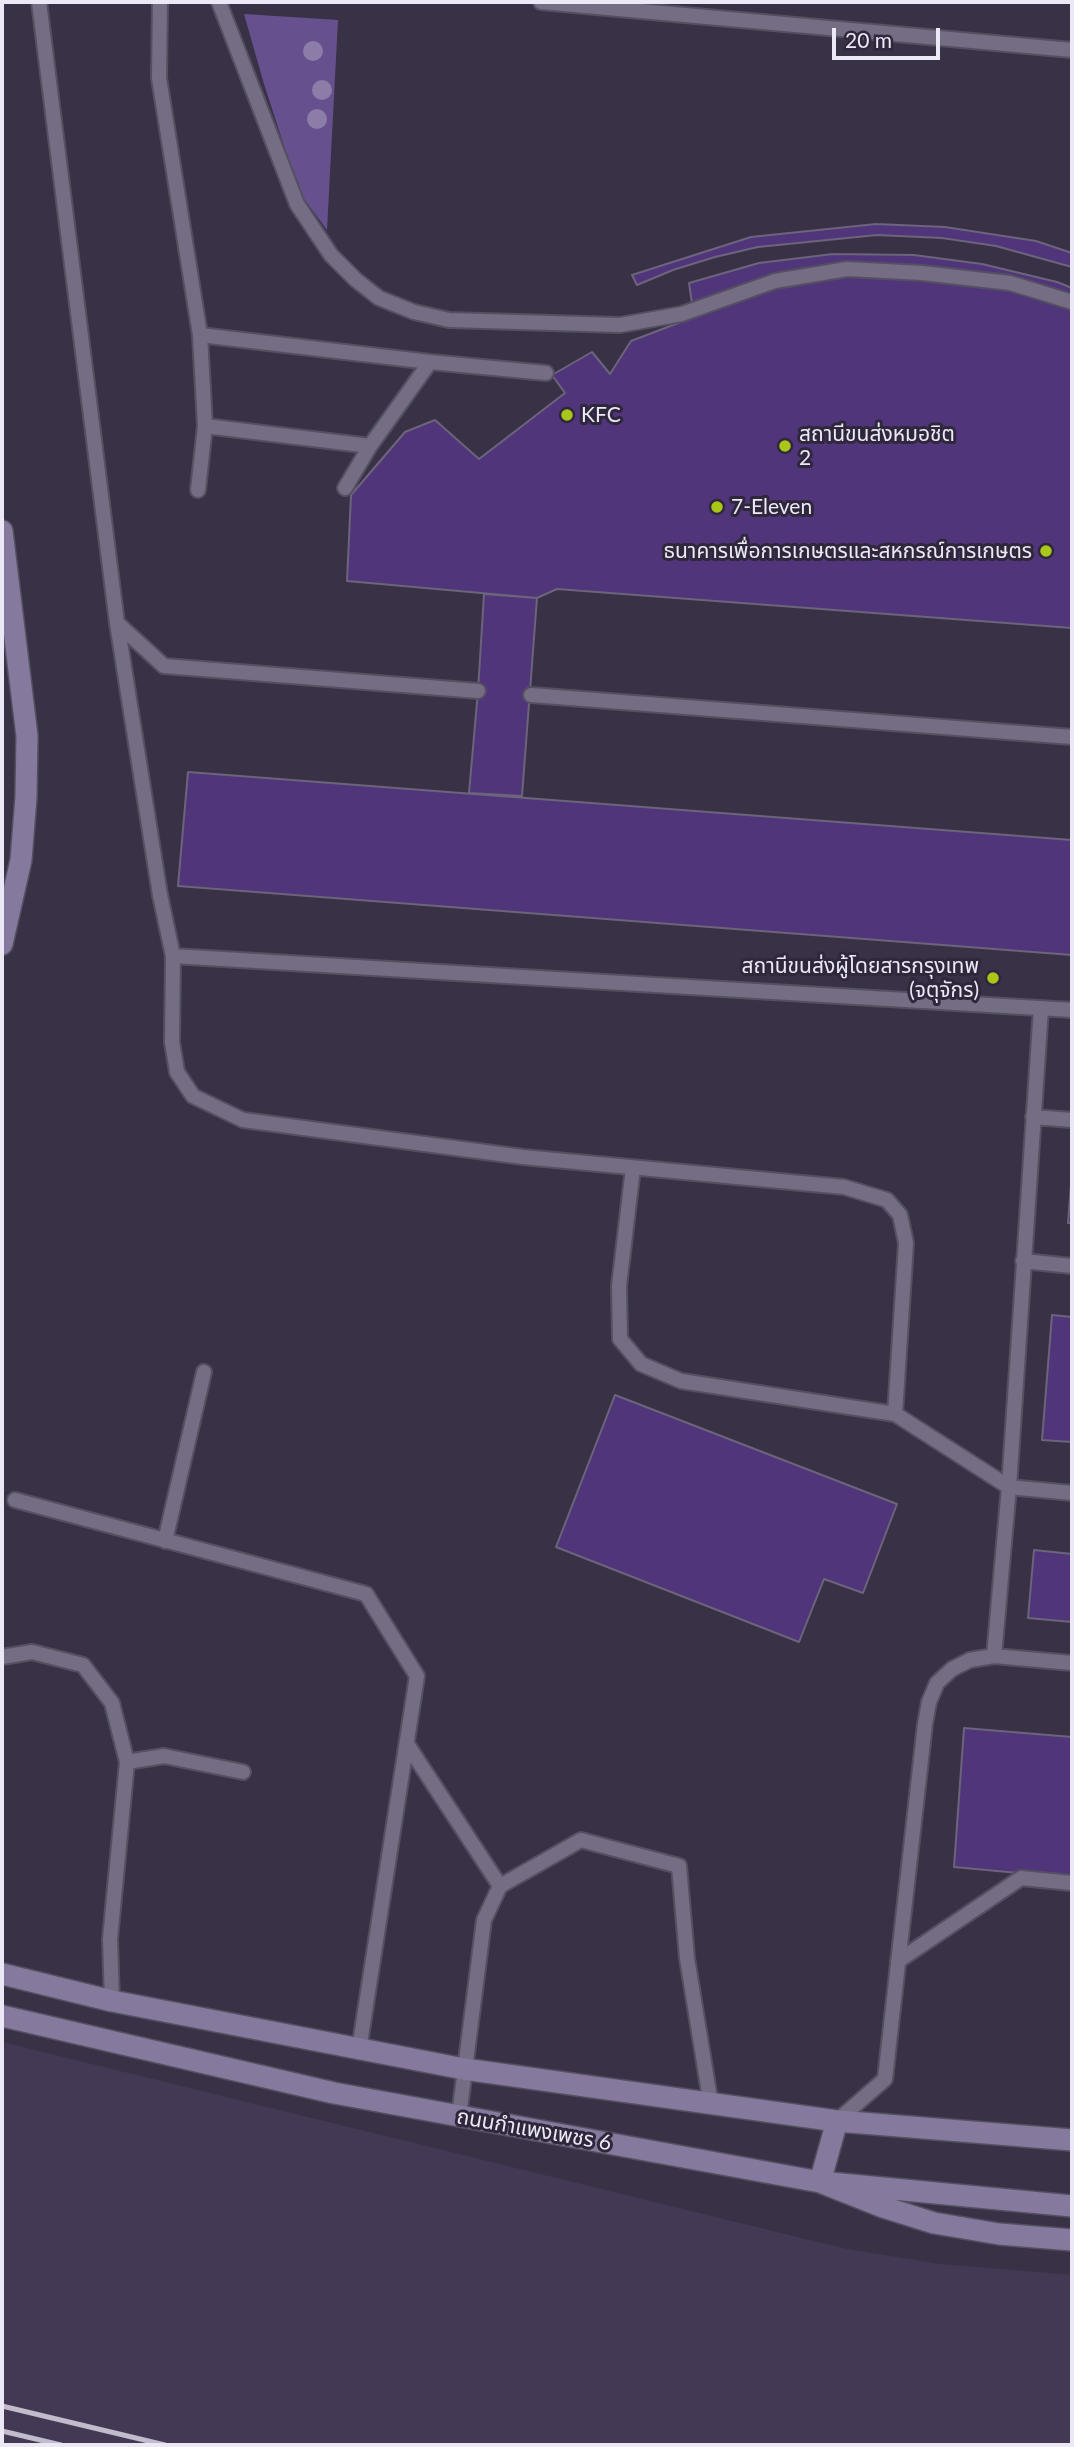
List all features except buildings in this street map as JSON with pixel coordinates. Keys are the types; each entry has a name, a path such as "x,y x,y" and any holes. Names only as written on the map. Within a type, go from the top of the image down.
{"street":[{"path":"2,531 27,736 26,797 20,860 2,944"},
{"path":"2,1974 112,2001 464,2068 837,2121 1072,2140"},
{"name":"ถนนกำแพงเพชร 6","path":"2,2016 334,2093 820,2182 1072,2206"},
{"path":"837,2121 820,2182 883,2207 934,2223 999,2234 1072,2240"}],"lane":[{"path":"39,2 117,623 160,895 173,956 172,1041 177,1072 193,1096 243,1120 523,1157 844,1187 887,1200 900,1215 906,1243 894,1414"},
{"path":"160,2 159,78 200,335 205,425 198,490"},
{"path":"219,2 297,204 331,255 379,298 414,313 449,320 620,325 682,313 775,281 847,270 922,273 1010,283 1072,302"},
{"path":"541,2 1072,50"},
{"path":"200,335 546,373"},
{"path":"345,488 370,446 430,362"},
{"path":"205,425 370,446"},
{"path":"117,623 164,666 478,691"},
{"path":"531,695 1072,737"},
{"path":"173,956 1072,1010"},
{"path":"994,1656 1009,1487 1041,1008"},
{"path":"1033,1116 1072,1120"},
{"path":"634,1168 619,1286 620,1339 641,1364 681,1381 894,1414 1009,1487 1072,1493"},
{"path":"1023,1261 1072,1266"},
{"path":"165,1541 204,1372"},
{"path":"15,1500 366,1594 417,1676 359,2050"},
{"path":"2,1657 32,1652 83,1665 111,1703 127,1762 110,1939 112,2001"},
{"path":"837,2121 885,2078 929,1702 937,1683 970,1660 994,1656 1072,1663"},
{"path":"407,1744 500,1886"},
{"path":"127,1762 164,1756 243,1772"},
{"path":"459,2116 484,1920 500,1886 581,1840 679,1866 687,1958 711,2105"},
{"path":"898,1961 1021,1878 1072,1883"}],"shaded area":[{"path":"244,14 338,20 327,230 299,192"},
{"path":"2,2042 842,2248 939,2264 1072,2275 1072,2445 2,2445"}],"railway":[{"path":"2,2406 165,2445"},
{"path":"2,2431 61,2445"}],"place":[{"name":"KFC","path":"567,415"},
{"name":"สถานีขนส่งหมอชิต 2","path":"785,446"},
{"name":"7-Eleven","path":"717,507"},
{"name":"ธนาคารเพื่อการเกษตรและสหกรณ์การเกษตร","path":"1046,551"},
{"name":"สถานีขนส่งผู้โดยสารกรุงเทพ (จตุจักร)","path":"993,978"}]}
